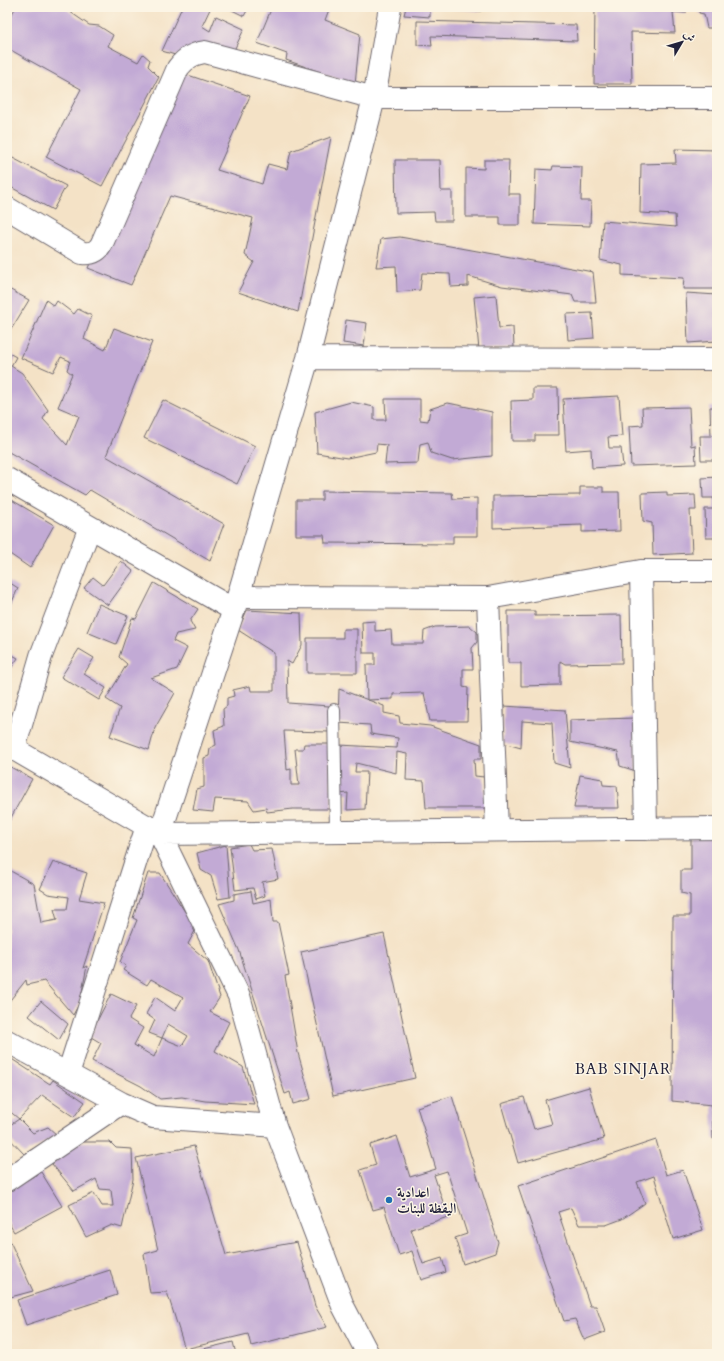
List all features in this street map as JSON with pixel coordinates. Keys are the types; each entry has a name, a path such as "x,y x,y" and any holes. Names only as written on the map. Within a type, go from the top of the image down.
{"street":[{"path":"68,1074 153,830 236,603 308,358 374,98 390,7"},
{"path":"7,208 82,253 95,252 100,248 178,68 184,60 194,54 204,52 374,98 717,98"},
{"path":"308,358 717,359"},
{"path":"7,479 90,527 236,603 488,598 641,571 717,571"},
{"path":"90,527 41,656 10,747 153,830 336,832 717,828"},
{"path":"641,571 646,829"},
{"path":"488,598 497,830"},
{"path":"153,830 239,996 275,1126 343,1306 368,1354"},
{"path":"7,1041 121,1103 153,1117 275,1126"},
{"path":"7,1180 121,1103"}],"lane":[{"path":"334,710 336,832"}],"building":[{"path":"16,7 63,7 89,25 99,26 113,35 108,46 138,62 143,54 150,60 148,66 159,77 102,186 46,157 81,89 7,48 7,22"},
{"path":"182,7 211,7 202,26 210,31 216,16 244,29 228,63 195,61 162,51"},
{"path":"226,7 249,7 244,16"},
{"path":"272,7 330,7 325,20 360,34 355,84 286,60 287,54 257,43"},
{"path":"406,7 430,7 430,17 404,15"},
{"path":"439,7 482,7 481,11"},
{"path":"595,7 686,7 686,13 673,12 675,33 631,32 632,84 594,84"},
{"path":"699,7 717,7 717,28 707,28 704,14 699,13"},
{"path":"417,21 576,25 577,41 431,36 432,46 417,45"},
{"path":"176,71 250,96 217,170 262,184 268,164 287,169 291,151 331,137 298,312 238,292 254,262 245,255 253,218 170,196 131,285 88,268"},
{"path":"675,149 717,150 717,289 683,289 684,278 622,275 622,265 600,260 603,221 676,227 675,215 640,213 641,164 676,163"},
{"path":"7,155 66,186 53,210 7,185"},
{"path":"395,160 440,160 441,191 452,191 452,221 435,221 434,212 396,213"},
{"path":"484,160 509,160 508,194 520,194 520,225 500,225 500,217 466,217 466,168 484,169"},
{"path":"553,166 582,167 581,201 591,201 590,226 534,224 536,169 552,170"},
{"path":"400,237 593,272 596,302 575,302 572,295 502,286 468,276 468,286 451,287 450,274 422,273 420,290 397,292 396,266 376,267 381,239"},
{"path":"7,288 29,300 12,328 7,325"},
{"path":"686,293 717,295 717,341 688,343"},
{"path":"496,295 499,328 513,327 514,347 479,350 474,297"},
{"path":"46,300 54,306 57,301 74,314 78,309 92,316 84,339 105,350 114,328 152,342 106,456 224,524 210,561 90,490 85,495 7,451 7,352 16,357 11,366 22,373 48,410 43,419 67,445 79,416 58,407 72,374 67,370 70,361 61,357 53,372 21,358"},
{"path":"592,313 594,338 568,340 566,314"},
{"path":"346,320 367,323 364,346 343,343"},
{"path":"533,388 558,388 559,435 535,435 535,441 512,441 511,401 533,400"},
{"path":"619,396 622,436 608,437 609,448 621,448 623,466 592,468 591,449 566,451 563,399"},
{"path":"385,399 420,399 420,420 428,421 430,409 448,403 492,412 492,456 452,460 431,453 428,442 420,444 418,463 385,464 387,445 377,444 376,452 347,458 317,453 315,412 351,402 374,407 374,420 386,420"},
{"path":"163,400 255,446 237,484 144,438"},
{"path":"689,407 691,446 695,445 696,464 631,466 629,426 643,425 642,408"},
{"path":"710,407 717,407 717,460 701,460 700,436 711,436"},
{"path":"717,477 717,538 706,538 705,509 714,509 714,498 703,498 702,478"},
{"path":"580,487 603,487 603,492 619,492 620,531 582,532 582,525 493,528 493,496 580,495"},
{"path":"322,491 452,493 453,499 477,498 477,536 453,536 453,544 325,543 324,535 296,535 296,500 322,500"},
{"path":"667,492 667,496 695,495 696,510 690,510 692,553 653,555 652,523 643,521 642,493"},
{"path":"10,499 54,525 30,568 7,552 7,504"},
{"path":"121,561 133,571 108,605 84,588 93,577 103,585"},
{"path":"7,581 18,588 7,614"},
{"path":"154,583 198,609 190,621 195,630 176,634 173,641 187,648 177,669 151,678 175,693 155,728 149,750 110,736 120,708 106,699 127,664 119,657 132,618 136,619"},
{"path":"99,604 128,616 116,644 87,632"},
{"path":"247,610 301,613 302,645 292,664 287,661 288,703 329,706 331,732 284,731 287,770 291,769 291,785 299,785 295,749 303,749 304,744 329,744 332,809 293,809 267,812 266,808 254,810 248,801 215,799 213,812 193,810 197,789 204,787 204,758 209,756 210,748 216,745 214,730 224,726 223,709 227,706 227,698 234,696 233,690 250,686 251,691 274,691 274,653 238,630"},
{"path":"508,611 535,611 535,616 621,615 622,663 565,664 560,661 560,685 521,686 521,663 508,663"},
{"path":"375,621 375,631 391,630 392,644 423,644 424,631 435,627 470,626 477,632 477,642 472,648 473,669 463,669 463,687 468,688 467,721 430,721 424,693 393,694 393,699 367,700 366,665 375,665 375,653 363,653 362,622"},
{"path":"343,629 357,629 357,673 307,673 307,638 343,638"},
{"path":"79,649 94,658 84,674 106,688 99,700 61,677"},
{"path":"7,652 18,658 9,671 7,670"},
{"path":"339,689 384,706 384,713 399,716 400,723 430,726 481,744 481,759 474,759 475,776 484,777 485,808 426,808 424,781 406,780 407,754 397,752 396,773 356,763 355,772 367,772 365,809 347,810 348,793 339,794 339,745 397,748 398,738 371,734 370,725 338,723"},
{"path":"504,706 565,710 570,768 554,763 552,723 522,721 521,748 503,743"},
{"path":"635,718 636,771 620,766 618,752 570,742 570,720"},
{"path":"7,765 32,779 7,825"},
{"path":"580,775 602,779 603,785 617,786 619,808 574,808"},
{"path":"691,836 717,836 717,1139 713,1139 712,1105 672,1101 673,916 690,916 690,895 681,893 681,870 691,870"},
{"path":"249,844 252,850 272,849 278,879 262,882 265,896 256,899 253,888 235,890 230,847"},
{"path":"226,845 230,897 218,899 211,876 201,870 197,853"},
{"path":"53,862 87,873 79,899 104,903 83,968 87,966 80,1002 73,1015 44,981 27,985 26,980 7,1004 7,869 34,884 41,923 57,920 54,909 67,909 69,897 48,894 40,889"},
{"path":"148,873 160,873 196,929 188,944 208,961 220,997 210,1012 229,1022 215,1051 243,1067 254,1104 205,1101 182,1097 160,1099 141,1086 92,1061 101,1043 91,1037 96,1023 111,994 136,1006 129,1019 143,1028 134,1045 154,1057 162,1038 149,1033 155,1020 146,1014 155,997 175,1011 183,997 151,979 147,985 123,970 126,966 120,962 137,920 133,918","holes":["168,1024 188,1036 182,1046 162,1038"]},
{"path":"251,891 253,903 271,899 273,922 278,922 289,975 285,976 298,1053 311,1099 293,1104 290,1092 285,1094 239,950 219,904 234,900 234,894"},
{"path":"384,934 415,1078 333,1096 301,952"},
{"path":"41,1001 68,1024 59,1040 29,1016"},
{"path":"7,1056 50,1084 53,1080 85,1102 74,1117 42,1095 19,1119 7,1109"},
{"path":"589,1087 604,1139 518,1163 501,1104 524,1097 534,1129 552,1124 545,1100"},
{"path":"452,1096 498,1242 495,1253 463,1264 455,1238 467,1234 447,1171 434,1175 448,1217 411,1229 423,1264 442,1258 446,1272 421,1280 412,1251 399,1255 384,1207 373,1210 360,1170 376,1165 370,1145 397,1136 410,1177 436,1169 417,1107"},
{"path":"19,1119 33,1133 48,1127 57,1135 24,1154 7,1136 7,1127"},
{"path":"656,1140 666,1175 683,1170 703,1230 673,1239 654,1176 637,1182 645,1203 622,1219 606,1225 579,1225 571,1208 558,1212 590,1306 596,1306 605,1332 584,1340 575,1319 564,1321 518,1186"},
{"path":"79,1142 110,1142 116,1148 132,1149 133,1179 122,1228 112,1225 86,1237 69,1205 94,1193 102,1206 113,1206 111,1190 100,1189 96,1179 74,1191 52,1164"},
{"path":"194,1146 226,1255 297,1242 315,1306 327,1327 251,1346 248,1334 185,1349 167,1292 150,1293 144,1254 158,1250 136,1158"},
{"path":"41,1172 62,1206 14,1232 7,1220 7,1193"},
{"path":"7,1235 33,1291 7,1298"},
{"path":"110,1270 117,1295 26,1325 17,1300"},
{"path":"233,1342 236,1354 195,1354 195,1351"}],"place":[{"name":"اعدادية اليقظة للبنات","path":"389,1200"}],"district":[{"name":"BAB SINJAR","path":"623,1069"}]}
